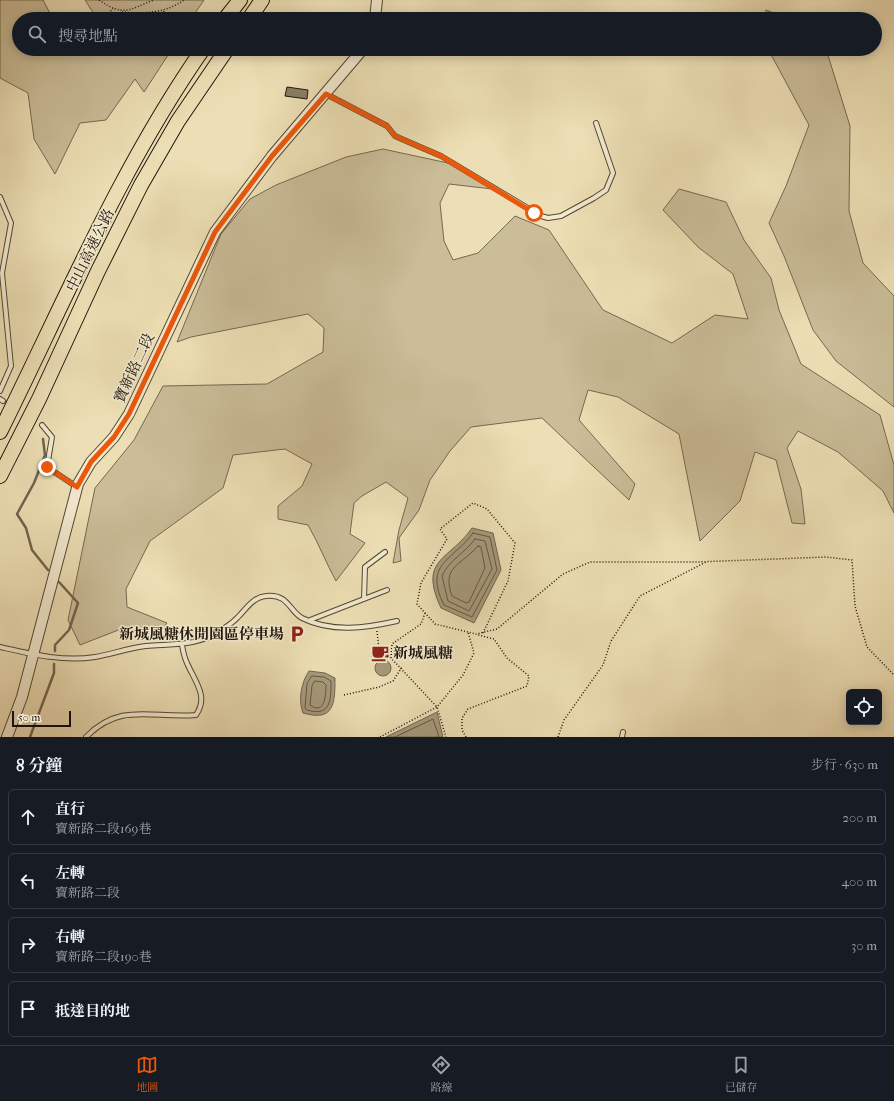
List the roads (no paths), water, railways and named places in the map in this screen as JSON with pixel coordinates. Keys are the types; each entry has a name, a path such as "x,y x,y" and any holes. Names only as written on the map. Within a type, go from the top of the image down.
{"highway":[{"path":"231,12 240,0"},
{"path":"254,12 262,0"},
{"name":"中山高速公路","path":"0,432 117,192 180,81 198,56"},
{"name":"中山高速公路","path":"0,476 39,399 95,278 141,185 178,120 222,56"}],"street":[{"path":"376,12 378,0"},
{"name":"寶新路二段","path":"7,737 14,720 33,654 77,487 91,462 114,437 129,414 215,232 272,156 357,56"}],"lane":[{"path":"326,94 387,126 395,136 441,156 530,211 548,218 561,216 606,190 613,173 596,123"},
{"path":"0,197 12,223 2,273 11,366 0,392"},
{"path":"42,425 52,436 47,467 77,487"},
{"path":"364,599 365,567 385,552"},
{"path":"310,620 387,590"},
{"path":"0,647 58,658 86,658 136,648 182,645 217,633 232,623 256,599 272,595 288,602 301,618 340,628 377,626 397,621"},
{"path":"86,737 97,726 112,718 139,714 180,717 196,715 202,707 201,691 186,662 182,645"},
{"path":"622,737 623,732"}],"water":[{"path":"472,528 493,533 501,570 474,623 441,608 435,592 433,579 435,569 439,562 463,539"},
{"path":"380,660 386,660 391,665 389,674 386,676 380,676 375,671 375,665"},
{"path":"309,671 325,673 335,678 333,703 331,709 327,713 313,715 303,713 301,708 301,692"},
{"path":"437,712 443,737 386,737"}],"waterway":[{"path":"43,439 45,455 34,483 17,514 26,528 32,550 48,570"},
{"path":"55,651 55,645 69,630 78,603 59,582"},
{"path":"30,737 54,673 54,664"}],"place":[{"name":"新城風糖休閒園區停車場","path":"297,634"},
{"name":"新城風糖","path":"380,653"}]}
